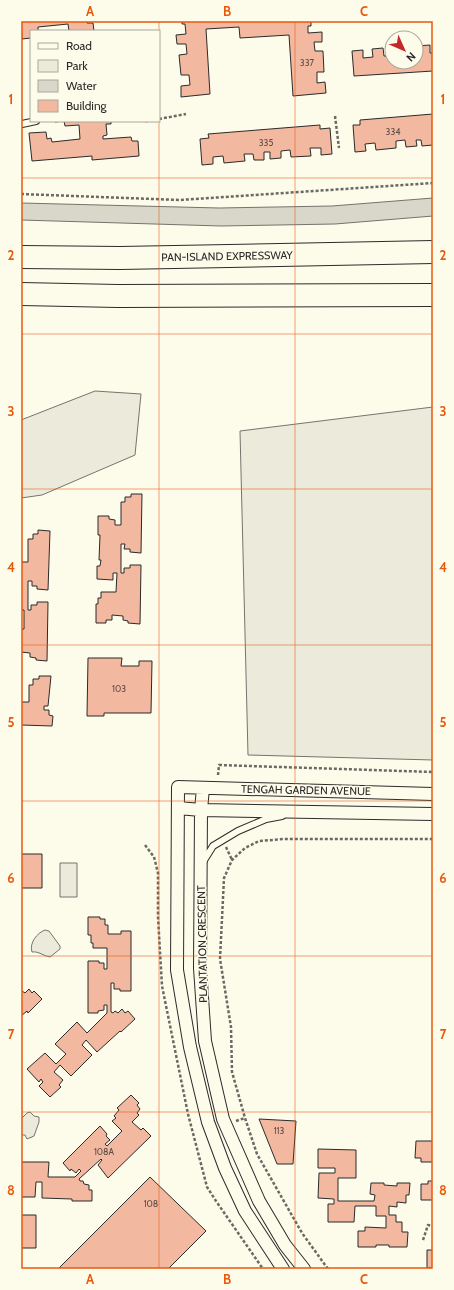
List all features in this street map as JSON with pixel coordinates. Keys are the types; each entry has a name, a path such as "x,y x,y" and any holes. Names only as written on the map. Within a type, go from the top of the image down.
{"highway":[{"name":"PAN-ISLAND EXPRESSWAY","path":"21,257 120,258 433,252"},
{"path":"21,294 118,296 433,295"}],"street":[{"name":"TENGAH GARDEN AVENUE","path":"178,787 433,794"},
{"name":"PLANTATION CRESCENT","path":"178,787 177,970 190,1047 208,1122 225,1168 245,1211 283,1269"},
{"name":"PLANTATION CRESCENT","path":"203,788 200,866 200,968 206,1041 223,1119 259,1201 286,1245 304,1269"},
{"name":"TENGAH GARDEN AVENUE","path":"178,808 201,810 433,814"}],"lane":[{"path":"22,124 31,122"},
{"path":"200,866 213,846 238,831 266,819 301,812"}],"path":[{"path":"160,119 186,114"},
{"path":"335,116 339,148"},
{"path":"21,194 180,200 433,183"},
{"path":"219,764 433,772"},
{"path":"328,1269 302,1233 257,1154 232,1072 231,1027 220,959 224,878 232,860 245,848 259,841 284,839 433,839"},
{"path":"188,1114 207,1187 264,1269"},
{"path":"424,1240 428,1225 433,1226"}],"green space":[{"path":"95,391 141,394 135,455 42,495 21,498 21,420"},
{"path":"433,407 433,760 248,755 240,431"},
{"path":"60,863 77,863 77,897 60,897"},
{"path":"45,930 49,931 60,946 60,949 50,957 37,952 32,952 31,949 34,939 39,933"},
{"path":"30,1112 34,1116 39,1117 39,1122 34,1136 27,1139 25,1135 21,1135 21,1119"}],"water":[{"path":"433,198 433,216 335,224 221,226 21,220 21,203 219,208 332,206"}],"building":[{"path":"21,21 87,21 87,23 93,23 94,30 69,30 68,24 38,27 38,30 30,30 30,38 22,39"},
{"path":"182,21 311,21 311,26 308,26 308,33 322,32 322,42 314,42 315,51 323,51 324,72 317,72 317,83 325,82 326,93 293,96 289,35 240,38 239,27 206,29 210,94 181,97 181,86 190,85 189,75 181,75 179,55 187,54 186,44 177,44 176,35 186,34 185,24 182,24"},
{"path":"424,45 430,45 430,53 433,53 433,71 354,76 352,51 363,50 363,58 373,57 372,49 383,48 384,70 424,70"},
{"path":"433,114 433,145 422,146 421,140 416,140 417,146 406,147 405,140 396,141 396,148 376,150 375,143 365,144 366,151 355,152 353,125 360,125 360,120"},
{"path":"64,122 111,122 111,124 106,124 107,135 103,136 103,139 131,137 132,141 138,141 139,156 92,160 92,156 32,161 29,133 46,132 47,139 51,138 52,142 80,139 79,125 65,126"},
{"path":"320,125 320,129 330,128 332,154 321,155 321,148 310,148 311,156 291,157 290,150 281,151 281,158 270,159 270,152 264,152 264,160 254,160 253,154 244,154 245,161 224,163 223,156 213,157 213,164 202,165 200,139 209,138 208,134"},
{"path":"131,494 142,494 141,553 130,552 130,549 124,549 125,544 121,544 121,573 124,573 124,568 130,568 130,565 141,565 140,624 128,623 128,621 123,620 123,616 112,615 112,620 106,620 106,623 96,623 96,604 98,604 98,598 101,598 101,592 116,592 117,573 113,573 113,580 97,579 97,566 100,566 101,560 99,560 100,535 98,535 98,516 109,516 109,519 115,520 115,525 121,525 121,502 125,502 125,497 131,497"},
{"path":"38,530 50,531 48,590 37,589 37,586 32,586 32,581 28,581 28,610 31,610 31,605 37,605 37,602 48,602 47,661 36,660 36,658 30,657 30,653 21,652 21,629 24,629 24,610 21,610 21,556 22,562 28,562 28,539 33,539 33,534 38,534"},
{"path":"88,658 122,658 121,666 139,666 139,661 152,661 151,713 104,713 104,716 87,716"},
{"path":"39,676 51,676 48,706 44,706 44,710 49,710 49,715 53,716 52,726 21,725 21,702 29,702 29,685 33,685 33,679 39,679"},
{"path":"21,854 42,854 42,888 21,888"},
{"path":"88,917 100,917 100,919 105,919 105,925 108,925 108,934 121,934 121,931 131,931 131,991 120,991 120,989 114,989 114,983 111,983 111,1012 113,1013 115,1011 118,1013 122,1009 125,1013 128,1011 135,1019 97,1052 86,1040 82,1045 92,1055 71,1076 60,1065 54,1072 63,1080 59,1085 61,1087 50,1097 39,1086 43,1082 41,1079 39,1082 27,1069 45,1053 56,1064 66,1054 55,1044 77,1022 87,1033 107,1013 107,1005 104,1005 104,1010 98,1011 98,1013 88,1013 88,961 99,961 99,963 104,963 104,969 107,969 107,948 93,948 93,943 91,943 91,935 88,935"},
{"path":"29,989 32,993 34,991 42,999 28,1013 27,1011 21,1016 21,992 22,991 25,993"},
{"path":"131,1095 139,1103 137,1105 140,1109 137,1113 139,1115 132,1122 141,1130 143,1128 151,1136 108,1178 98,1165 102,1160 101,1159 79,1179 80,1181 83,1181 84,1184 89,1185 89,1190 92,1190 92,1201 42,1198 42,1182 36,1182 35,1197 21,1197 21,1162 49,1162 48,1177 75,1177 81,1171 79,1169 76,1173 71,1169 70,1171 63,1163 100,1126 110,1140 105,1144 107,1146 122,1131 112,1121 116,1118 114,1116 119,1110 117,1108"},
{"path":"259,1119 296,1121 293,1164 277,1164"},
{"path":"416,1141 433,1141 433,1162 421,1162 421,1158 415,1158"},
{"path":"318,1149 356,1150 356,1178 338,1178 338,1201 374,1201 375,1195 370,1194 371,1183 384,1183 384,1185 397,1186 397,1183 410,1183 409,1195 406,1195 406,1203 397,1202 397,1207 389,1206 389,1215 396,1215 396,1222 402,1222 402,1232 408,1232 407,1247 376,1245 376,1247 358,1247 358,1231 365,1231 365,1227 386,1228 386,1216 376,1216 376,1206 355,1206 354,1222 328,1222 328,1204 334,1204 334,1199 318,1198 319,1173 335,1173 335,1168 318,1168"},
{"path":"150,1177 206,1231 168,1269 58,1269"},
{"path":"428,1181 433,1181 433,1200 421,1200 421,1184 428,1184"},
{"path":"21,1215 36,1215 36,1248 21,1248"},
{"path":"427,1250 433,1250 433,1268 427,1268"}]}
